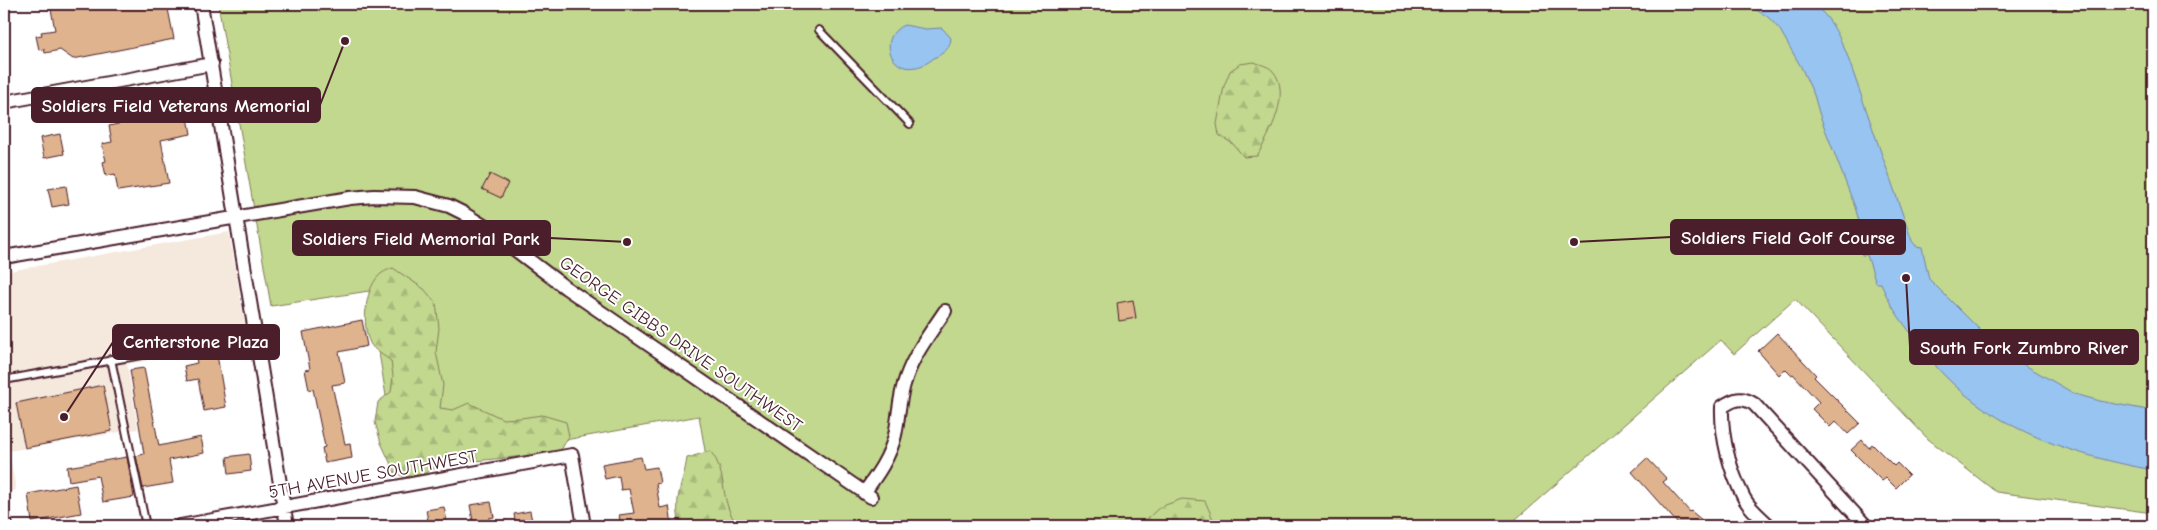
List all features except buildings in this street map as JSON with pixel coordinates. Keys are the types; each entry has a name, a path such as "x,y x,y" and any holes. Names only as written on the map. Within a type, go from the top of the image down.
{"street":[{"path":"201,4 238,217 287,526"},
{"path":"4,102 212,64"},
{"name":"GEORGE GIBBS DRIVE SOUTHWEST","path":"4,258 331,201 374,196 415,197 449,206 484,226 574,293 868,495 888,454 894,436 901,393 906,376 945,311"},
{"path":"1770,526 1744,499 1730,460 1722,423 1722,407 1734,399 1746,399 1754,404 1866,526"},
{"name":"5TH AVENUE SOUTHWEST","path":"180,526 572,455 584,526"}],"lane":[{"path":"819,30 910,124"},
{"path":"4,380 256,334"},
{"path":"111,360 146,526"}],"shaded area":[{"path":"229,232 248,343 127,364 138,429 9,451 16,490 4,493 4,272"}],"green space":[{"path":"218,4 2153,4 2153,513 1996,492 1928,439 1795,299 1734,354 1721,340 1508,526 718,526 699,416 398,470 369,291 271,306"},
{"path":"1254,62 1272,70 1278,79 1280,101 1273,125 1257,156 1244,157 1233,144 1219,135 1217,124 1224,86 1230,71 1240,64"},
{"path":"393,268 424,289 436,303 439,328 436,352 443,385 440,408 453,410 469,403 503,419 542,415 566,422 569,436 561,450 545,454 475,461 457,456 445,458 434,469 423,474 405,477 395,473 381,443 375,422 378,402 391,392 393,376 391,361 370,343 365,316 368,296 376,279 382,273"},
{"path":"710,451 720,468 728,508 739,526 680,526 678,499 687,458"},
{"path":"1182,499 1205,501 1216,526 1139,526 1160,507"}],"water":[{"path":"1746,4 1808,4 1813,5 1824,14 1833,26 1846,52 1912,241 1916,246 1922,247 1929,279 1993,343 2016,360 2075,394 2100,401 2153,411 2153,470 2067,449 2014,426 1989,412 1965,394 1940,371 1899,317 1881,283 1876,283 1867,255 1862,255 1861,251 1867,249 1855,207 1820,116 1814,95 1801,67 1780,30 1768,17"},
{"path":"904,25 926,29 942,28 951,38 948,48 921,66 907,67 899,65 893,59 889,45 891,37 896,30"}],"place":[{"name":"Soldiers Field Veterans Memorial","path":"345,41"},
{"name":"Soldiers Field Memorial Park","path":"627,242"},
{"name":"Soldiers Field Golf Course","path":"1574,242"},
{"name":"South Fork Zumbro River","path":"1906,278"},
{"name":"Centerstone Plaza","path":"64,417"}]}
